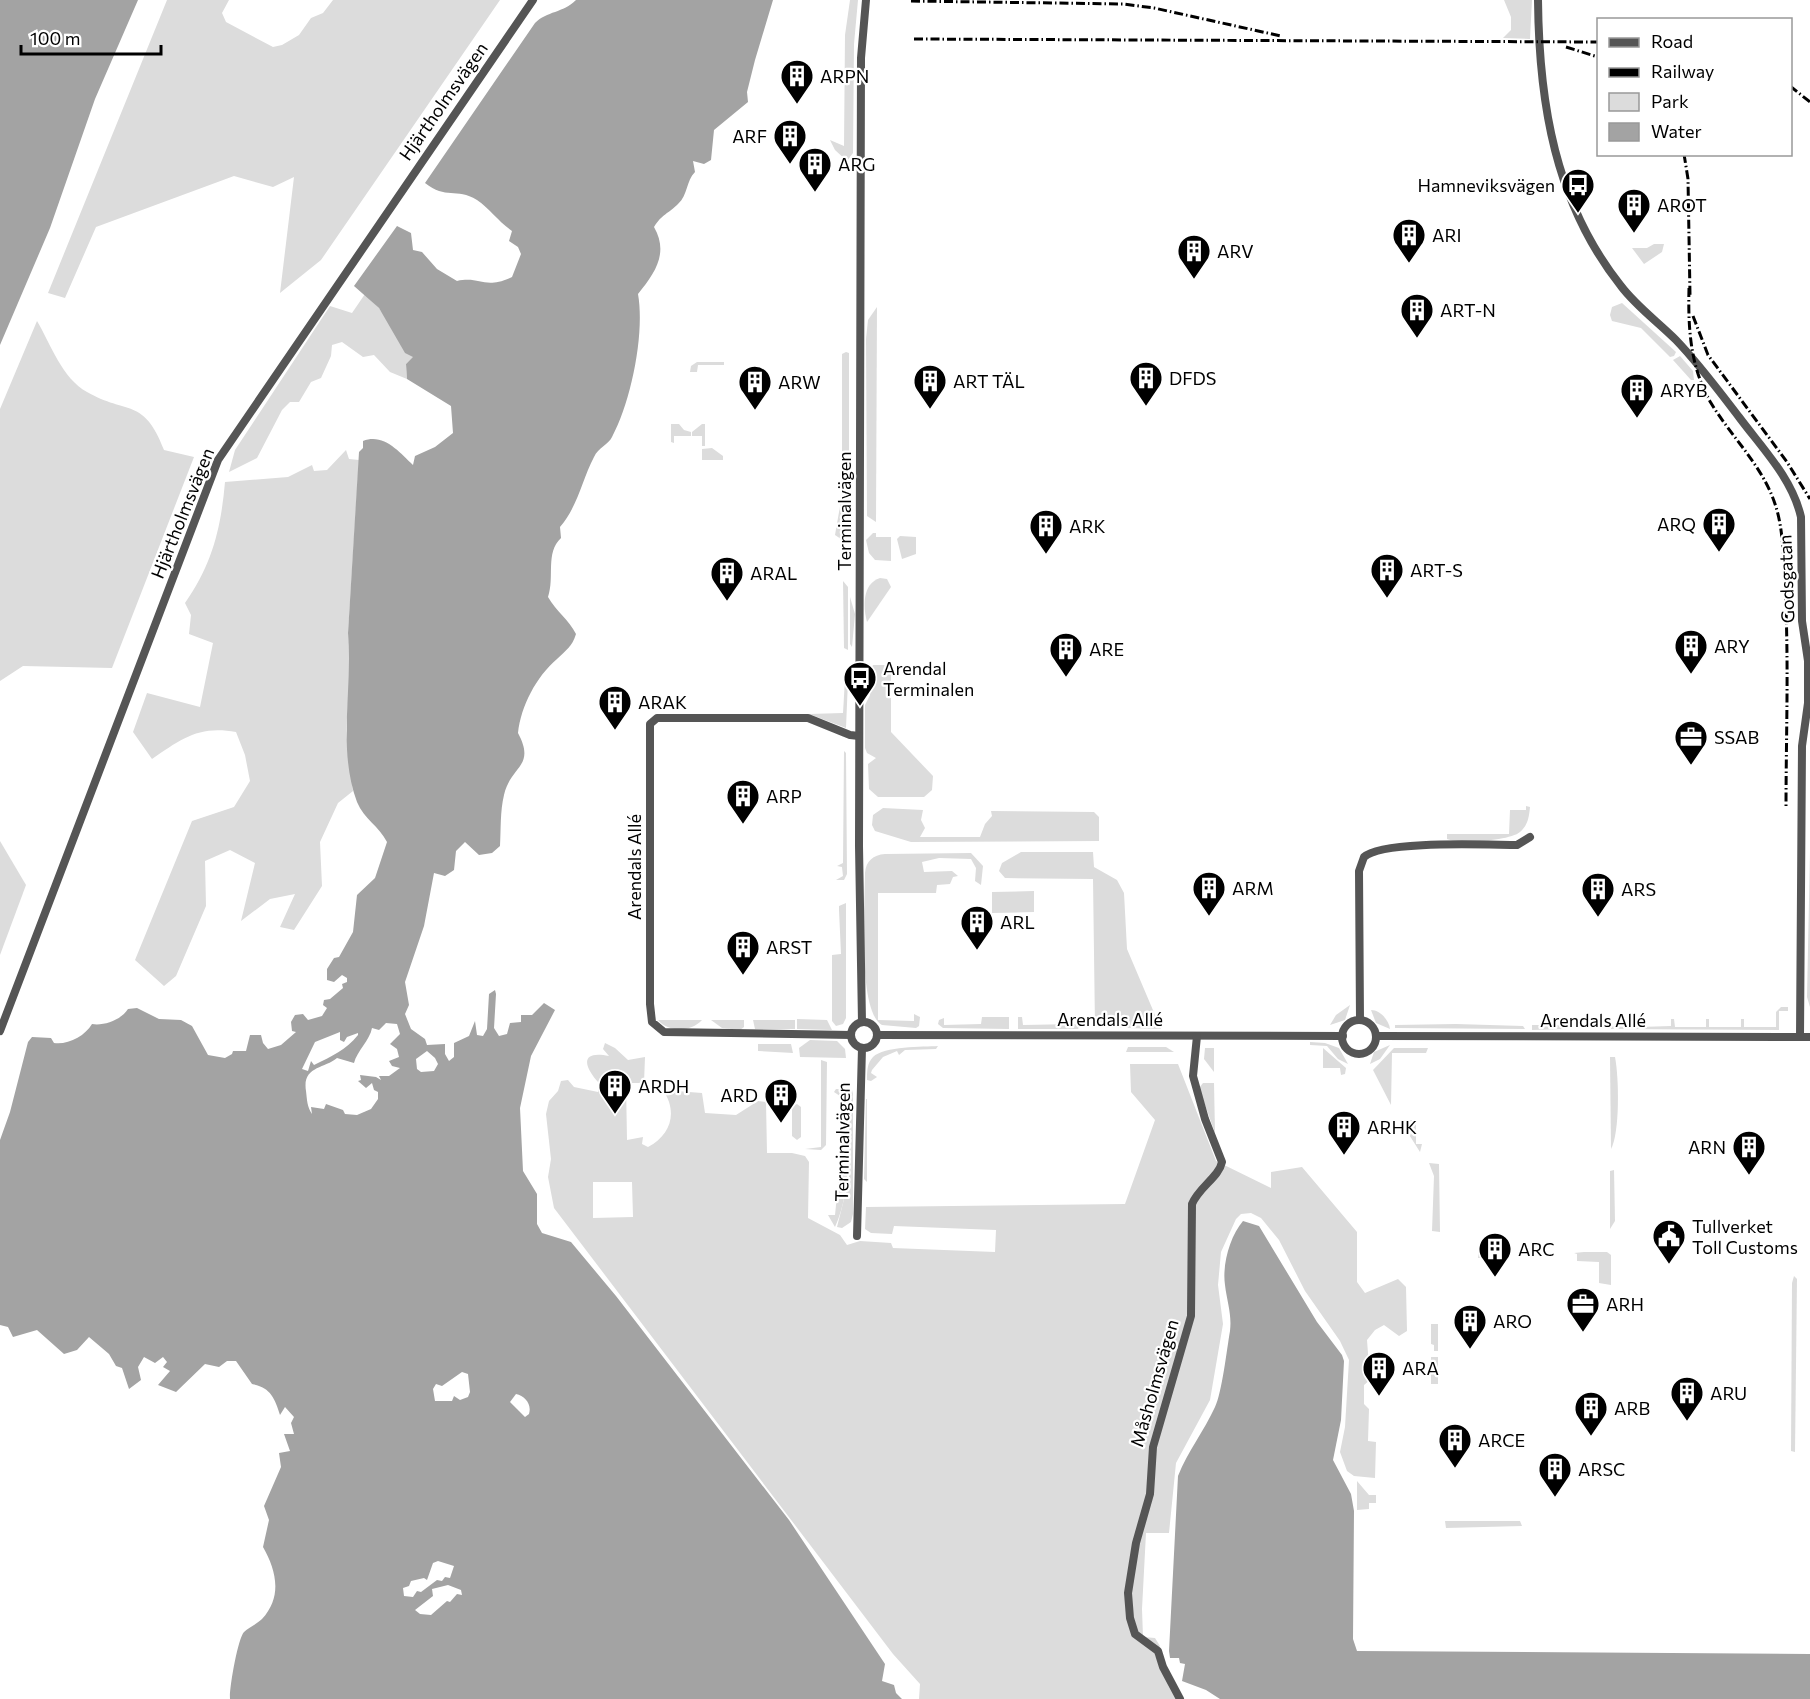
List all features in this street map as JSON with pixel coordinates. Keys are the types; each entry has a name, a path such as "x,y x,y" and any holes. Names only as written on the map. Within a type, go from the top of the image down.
{"street":[{"name":"Hjärtholmsvägen","path":"0,1031 219,460 335,286 533,0"},
{"name":"Terminalvägen","path":"862,1022 861,58 866,0"},
{"name":"Godsgatan","path":"1538,0 1538,58 1548,126 1570,198 1591,240 1621,288 1675,339 1706,374 1783,476 1798,504 1802,621 1809,661 1808,703 1802,746 1805,1037"},
{"name":"Arendals Allé","path":"851,1035 664,1032 652,1022 650,1004 650,724 657,717 808,718 848,734 860,736"},
{"path":"1360,1020 1359,871 1364,857 1376,850 1402,846 1518,845 1530,837"},
{"path":"1360,1020 1371,1025 1376,1036 1371,1048 1359,1054 1347,1048 1342,1035 1348,1024 1360,1020"},
{"path":"862,1022 873,1025 877,1035 873,1045 862,1048 854,1043 851,1035 854,1027 862,1022"},
{"name":"Arendals Allé","path":"877,1035 1342,1035"},
{"name":"Måsholmsvägen","path":"1180,1699 1163,1667 1158,1652 1135,1634 1130,1618 1128,1593 1140,1525 1150,1494 1152,1447 1191,1316 1192,1204 1198,1191 1220,1170 1222,1162 1205,1119 1193,1076 1197,1036"},
{"name":"Arendals Allé","path":"1376,1036 1805,1037"},
{"name":"Terminalvägen","path":"857,1236 862,1048"}],"green space":[{"path":"167,0 229,0 222,13 226,22 273,47 282,45 299,35 311,18 323,13 333,0 500,0 321,260 280,293 294,177 273,187 234,176 96,227 65,298 48,293"},
{"path":"850,0 858,0 854,44 853,153 847,161 835,150 830,140 844,146 845,35"},
{"path":"1504,0 1532,0 1530,39 1503,38 1511,30 1511,17"},
{"path":"1654,244 1664,244 1662,252 1644,264 1632,248 1647,248"},
{"path":"365,294 379,308 414,357 406,364 407,379 390,372 374,355 363,357 342,342 332,345 331,356 321,378 311,382 299,402 290,402 282,410 257,458 229,472 235,450 330,306 352,313"},
{"path":"1622,303 1676,352 1674,356 1670,357 1641,328 1612,321 1610,315 1612,307"},
{"path":"877,307 876,522 867,516 866,339 868,320"},
{"path":"37,321 64,370 78,386 101,399 141,414 157,433 164,450 194,457 112,668 23,666 0,681 0,409"},
{"path":"849,353 849,535 844,541 835,535 842,495 842,354"},
{"path":"1680,356 1693,371 1694,380 1691,380 1673,360"},
{"path":"697,362 724,362 724,365 698,365 697,372 690,372 691,366"},
{"path":"671,424 679,424 684,430 691,432 691,436 674,436 674,443 671,442"},
{"path":"705,424 705,446 702,446 702,436 692,436 692,432"},
{"path":"712,448 723,456 723,460 702,460 702,449"},
{"path":"346,450 349,459 359,460 348,633 351,661 346,731 353,791 338,803 320,842 322,886 294,930 280,927 295,894 270,899 241,921 255,863 230,850 205,861 206,906 176,976 164,986 135,960 192,821 234,807 250,781 245,755 236,732 211,730 191,735 152,759 133,732 147,693 200,707 213,643 189,634 191,615 185,603 202,575 214,546 225,482 288,477 312,465 314,471 327,470"},
{"path":"876,533 876,537 891,537 891,561 875,560 869,553 866,540"},
{"path":"900,536 916,537 916,554 902,559 897,539"},
{"path":"880,578 887,579 891,587 867,622 865,597 870,585"},
{"path":"843,581 848,587 848,650 844,648"},
{"path":"850,597 855,614 852,647 850,644"},
{"path":"873,665 891,665 891,732 933,776 932,790 924,797 878,797 869,789 868,764 876,758 867,753 865,748 865,705 870,695 870,672"},
{"path":"845,679 848,680 846,728 809,714 843,713"},
{"path":"844,751 846,753 847,874 844,880 836,880 843,876 842,867 837,866 843,863"},
{"path":"1526,806 1530,807 1528,821 1520,832 1514,835 1484,841 1447,839 1447,834 1509,834 1510,810 1526,810"},
{"path":"883,808 923,810 921,820 925,828 920,837 980,837 985,824 992,816 991,811 1094,812 1099,817 1099,841 911,842 875,831 872,825 873,815"},
{"path":"0,841 26,885 0,955"},
{"path":"1810,851 1810,1007 1807,997"},
{"path":"1021,852 1093,852 1094,867 1117,880 1124,893 1127,949 1161,1029 1095,1027 1093,879 1005,878 999,871 1002,863"},
{"path":"971,853 983,866 981,885 975,881 976,868 971,859 939,858 922,862 924,872 952,871 958,876 953,877 950,884 937,885 936,893 878,893 878,1020 914,1021 914,1014 920,1017 919,1026 916,1028 882,1025 874,1016 866,979 864,931 867,865 874,857 885,854"},
{"path":"1034,891 1034,912 992,913 992,892"},
{"path":"846,903 846,1018 843,1024 836,1026 832,1021 832,955 841,954 839,906"},
{"path":"1350,1005 1345,1020 1330,1025 1336,1015"},
{"path":"1781,1007 1788,1007 1788,1011 1779,1011 1779,1030 1611,1029 1611,1026 1636,1027 1636,1019 1639,1019 1640,1027 1671,1026 1671,1019 1674,1019 1675,1027 1706,1027 1706,1019 1709,1019 1709,1027 1741,1027 1741,1019 1744,1019 1744,1027 1776,1027 1776,1012"},
{"path":"1371,1010 1384,1016 1390,1029 1376,1023"},
{"path":"982,1017 1009,1017 1009,1029 943,1028 938,1024 939,1020 944,1018 944,1025 981,1024"},
{"path":"1018,1017 1022,1017 1023,1025 1076,1024 1076,1017 1082,1023 1078,1029 1018,1029"},
{"path":"797,1019 827,1020 832,1030 797,1029"},
{"path":"658,1020 702,1020 686,1029 674,1029"},
{"path":"711,1020 744,1020 744,1027 740,1030 722,1028"},
{"path":"753,1020 795,1020 795,1029 755,1029"},
{"path":"1395,1025 1523,1026 1525,1029 1395,1028"},
{"path":"1532,1025 1566,1025 1567,1029 1532,1030"},
{"path":"810,1040 837,1041 845,1049 846,1058 800,1057 799,1048"},
{"path":"1310,1042 1325,1043 1339,1048 1348,1064 1338,1059 1327,1046 1310,1045"},
{"path":"605,1043 615,1048 628,1060 645,1057 644,1083 626,1083 627,1140 643,1137 642,1144 648,1147 662,1136 670,1122 671,1115 668,1098 663,1090 702,1093 705,1113 736,1115 758,1101 766,1102 767,1153 792,1153 805,1156 809,1162 808,1218 840,1235 847,1245 860,1241 891,1243 893,1248 995,1252 996,1230 894,1226 892,1234 871,1233 865,1229 866,1207 1125,1204 1155,1120 1131,1092 1130,1064 1178,1064 1216,1161 1271,1188 1271,1172 1302,1167 1357,1232 1357,1282 1365,1293 1398,1279 1406,1287 1407,1331 1399,1336 1384,1325 1375,1330 1367,1340 1370,1380 1364,1385 1364,1404 1369,1409 1368,1441 1376,1442 1375,1478 1354,1476 1347,1471 1340,1452 1345,1427 1349,1360 1340,1341 1305,1291 1279,1240 1261,1218 1251,1213 1241,1214 1236,1219 1221,1252 1218,1285 1223,1324 1210,1400 1176,1463 1169,1533 1146,1533 1142,1609 1143,1637 1155,1638 1160,1646 1155,1655 1177,1699 919,1699 920,1684 893,1654 554,1208 548,1177 551,1159 546,1114 549,1101 558,1091 561,1081 568,1080 574,1087 598,1092 599,1083 590,1071 587,1061 593,1055 609,1056 603,1049","holes":["593,1182 632,1182 633,1217 593,1218"]},
{"path":"758,1044 791,1044 793,1053 758,1051"},
{"path":"1390,1045 1380,1059 1370,1064 1374,1052"},
{"path":"938,1046 936,1049 905,1050 899,1055 897,1051 883,1057 871,1073 877,1077 871,1081 867,1080 870,1062 878,1053 904,1048"},
{"path":"1128,1047 1166,1047 1174,1052 1126,1052"},
{"path":"1205,1048 1214,1048 1214,1072 1204,1059"},
{"path":"1323,1048 1346,1068 1345,1074 1341,1075 1340,1068 1323,1068"},
{"path":"1394,1048 1428,1048 1426,1053 1392,1053 1391,1105 1373,1070"},
{"path":"1610,1057 1615,1057 1618,1090 1616,1130 1611,1149"},
{"path":"821,1060 827,1062 826,1145 821,1150 805,1149 821,1147"},
{"path":"1203,1083 1214,1083 1215,1133 1199,1088"},
{"path":"836,1089 846,1089 848,1159 845,1194 835,1227 828,1215 835,1215 841,1155 840,1096 834,1092"},
{"path":"849,1090 852,1090 853,1094 853,1214 851,1222 842,1228 837,1227 849,1179"},
{"path":"867,1099 867,1182 864,1179"},
{"path":"797,1104 801,1107 801,1137 797,1140 792,1136 792,1106"},
{"path":"1416,1120 1416,1144 1422,1144 1420,1152 1401,1122"},
{"path":"1429,1163 1439,1164 1440,1232 1432,1231 1434,1176"},
{"path":"1614,1170 1615,1221 1610,1229 1610,1171"},
{"path":"1479,1251 1503,1251 1503,1258 1478,1258"},
{"path":"1607,1252 1611,1255 1611,1285 1599,1283 1599,1262 1577,1261 1577,1254 1574,1253"},
{"path":"1794,1276 1797,1279 1795,1452 1791,1451 1792,1283"},
{"path":"1431,1324 1438,1324 1438,1351 1434,1351 1434,1345 1431,1344"},
{"path":"1431,1357 1438,1357 1438,1384 1431,1384"},
{"path":"1357,1481 1369,1495 1376,1495 1376,1503 1369,1503 1369,1509 1357,1510"},
{"path":"1445,1521 1520,1521 1522,1526 1446,1528"}],"water":[{"path":"0,0 138,0 95,99 50,228 0,345"},
{"path":"576,0 773,0 747,92 748,102 714,130 711,160 704,164 693,161 695,172 684,196 654,227 660,245 660,254 650,278 638,294 640,328 638,348 625,406 612,437 596,454 590,466 576,502 560,527 561,538 553,551 548,597 576,634 566,651 542,674 522,713 518,733 523,744 523,760 507,785 504,795 500,846 492,853 479,855 465,842 456,851 454,870 445,876 434,873 424,926 405,982 409,1005 405,1014 411,1029 425,1039 427,1045 445,1044 445,1054 449,1061 454,1057 454,1043 469,1036 475,1021 477,1035 483,1036 487,1029 489,994 495,990 494,1028 499,1036 507,1034 510,1023 521,1022 521,1015 532,1015 544,1003 555,1010 531,1056 520,1108 523,1171 537,1194 537,1224 542,1233 571,1242 616,1296 789,1520 885,1664 882,1681 894,1685 896,1693 902,1699 230,1699 234,1664 242,1636 246,1630 262,1619 273,1601 274,1574 263,1547 269,1520 264,1506 281,1467 279,1453 290,1451 284,1434 294,1434 291,1423 294,1417 285,1407 280,1415 271,1394 258,1385 252,1384 236,1361 227,1361 219,1367 205,1364 176,1392 158,1385 170,1371 163,1367 167,1362 163,1357 155,1363 144,1357 138,1367 141,1380 129,1389 122,1368 116,1366 109,1354 89,1337 77,1350 64,1354 37,1330 13,1337 8,1327 0,1325 0,1140 10,1112 28,1042 32,1037 51,1038 54,1043 65,1043 81,1036 92,1024 112,1021 128,1009 137,1008 159,1019 181,1020 192,1026 208,1055 225,1058 233,1051 246,1051 250,1035 261,1035 268,1049 281,1045 296,1032 292,1031 291,1022 295,1015 303,1014 308,1020 322,1016 327,1008 323,1005 324,1000 330,999 343,988 342,984 347,982 347,978 342,975 334,982 327,980 327,969 334,958 339,957 353,932 357,895 375,878 387,842 357,802 348,761 348,633 359,452 363,448 363,441 378,440 391,445 413,465 415,456 435,447 453,433 451,406 407,379 406,364 413,357 405,353 379,308 354,286 397,226 411,233 413,250 422,252 437,269 457,281 472,280 489,283 512,277 521,254 518,247 509,241 512,231 470,196 439,191 425,183 535,23","holes":["386,1023 397,1024 400,1034 390,1044 397,1049 399,1057 389,1061 392,1066 400,1068 389,1076 379,1076 381,1080 360,1075 361,1080 358,1081 366,1088 372,1083 374,1090 378,1092 378,1099 371,1109 357,1115 345,1114 343,1110 326,1104 324,1109 311,1107 312,1114 307,1100 307,1077 315,1069 337,1058 354,1063 372,1028 379,1030","340,1032 340,1040 344,1042 347,1037 358,1033 349,1045 314,1065 311,1061 308,1071 302,1069 315,1042","427,1051 438,1064 434,1071 421,1072 417,1069 416,1059","462,1372 468,1374 470,1392 468,1397 460,1400 454,1396 452,1401 435,1401 433,1389 436,1384 442,1386","516,1394 529,1404 529,1414 525,1417 510,1402","438,1561 454,1566 450,1578 437,1580 421,1592 417,1591 413,1597 404,1596 403,1588 409,1586 411,1581 424,1578 427,1580 433,1563","448,1585 461,1590 462,1595 457,1594 450,1602 447,1601 431,1615 420,1614 415,1610 433,1596 432,1589"]},
{"path":"1243,1221 1259,1226 1317,1322 1344,1361 1341,1420 1333,1460 1351,1494 1354,1511 1353,1639 1357,1651 1810,1654 1810,1699 1220,1699 1206,1690 1182,1681 1185,1664 1180,1663 1179,1658 1170,1658 1169,1651 1178,1476 1218,1400 1230,1325 1224,1277 1226,1260 1231,1243"}],"railway":[{"path":"911,1 1123,4 1154,8 1281,36"},
{"path":"914,39 1597,42"},
{"path":"1566,47 1597,57"},
{"path":"1792,88 1810,102"},
{"path":"1684,156 1688,179 1690,295"},
{"path":"1689,288 1692,347 1704,389 1719,416 1764,479 1771,492 1780,527 1787,643 1786,808"},
{"path":"1693,316 1708,355 1787,462 1810,499"}],"place":[{"name":"ARPN","path":"797,105"},
{"name":"ARF","path":"790,165"},
{"name":"ARG","path":"815,193"},
{"name":"Hamneviksvägen","path":"1578,214"},
{"name":"AROT","path":"1634,234"},
{"name":"ARI","path":"1409,264"},
{"name":"ARV","path":"1194,280"},
{"name":"ART-N","path":"1417,339"},
{"name":"DFDS","path":"1146,407"},
{"name":"ART TÄL","path":"930,410"},
{"name":"ARW","path":"755,411"},
{"name":"ARYB","path":"1637,419"},
{"name":"ARQ","path":"1719,553"},
{"name":"ARK","path":"1046,555"},
{"name":"ART-S","path":"1387,599"},
{"name":"ARAL","path":"727,602"},
{"name":"ARY","path":"1691,675"},
{"name":"ARE","path":"1066,678"},
{"name":"Arendal Terminalen","path":"860,707"},
{"name":"ARAK","path":"615,731"},
{"name":"SSAB","path":"1691,766"},
{"name":"ARP","path":"743,825"},
{"name":"ARM","path":"1209,917"},
{"name":"ARS","path":"1598,918"},
{"name":"ARL","path":"977,951"},
{"name":"ARST","path":"743,976"},
{"name":"ARDH","path":"615,1115"},
{"name":"ARD","path":"781,1124"},
{"name":"ARHK","path":"1344,1156"},
{"name":"ARN","path":"1749,1176"},
{"name":"Tullverket Toll Customs","path":"1669,1265"},
{"name":"ARC","path":"1495,1278"},
{"name":"ARH","path":"1583,1333"},
{"name":"ARO","path":"1470,1350"},
{"name":"ARA","path":"1379,1397"},
{"name":"ARU","path":"1687,1422"},
{"name":"ARB","path":"1591,1437"},
{"name":"ARCE","path":"1455,1469"},
{"name":"ARSC","path":"1555,1498"}]}
